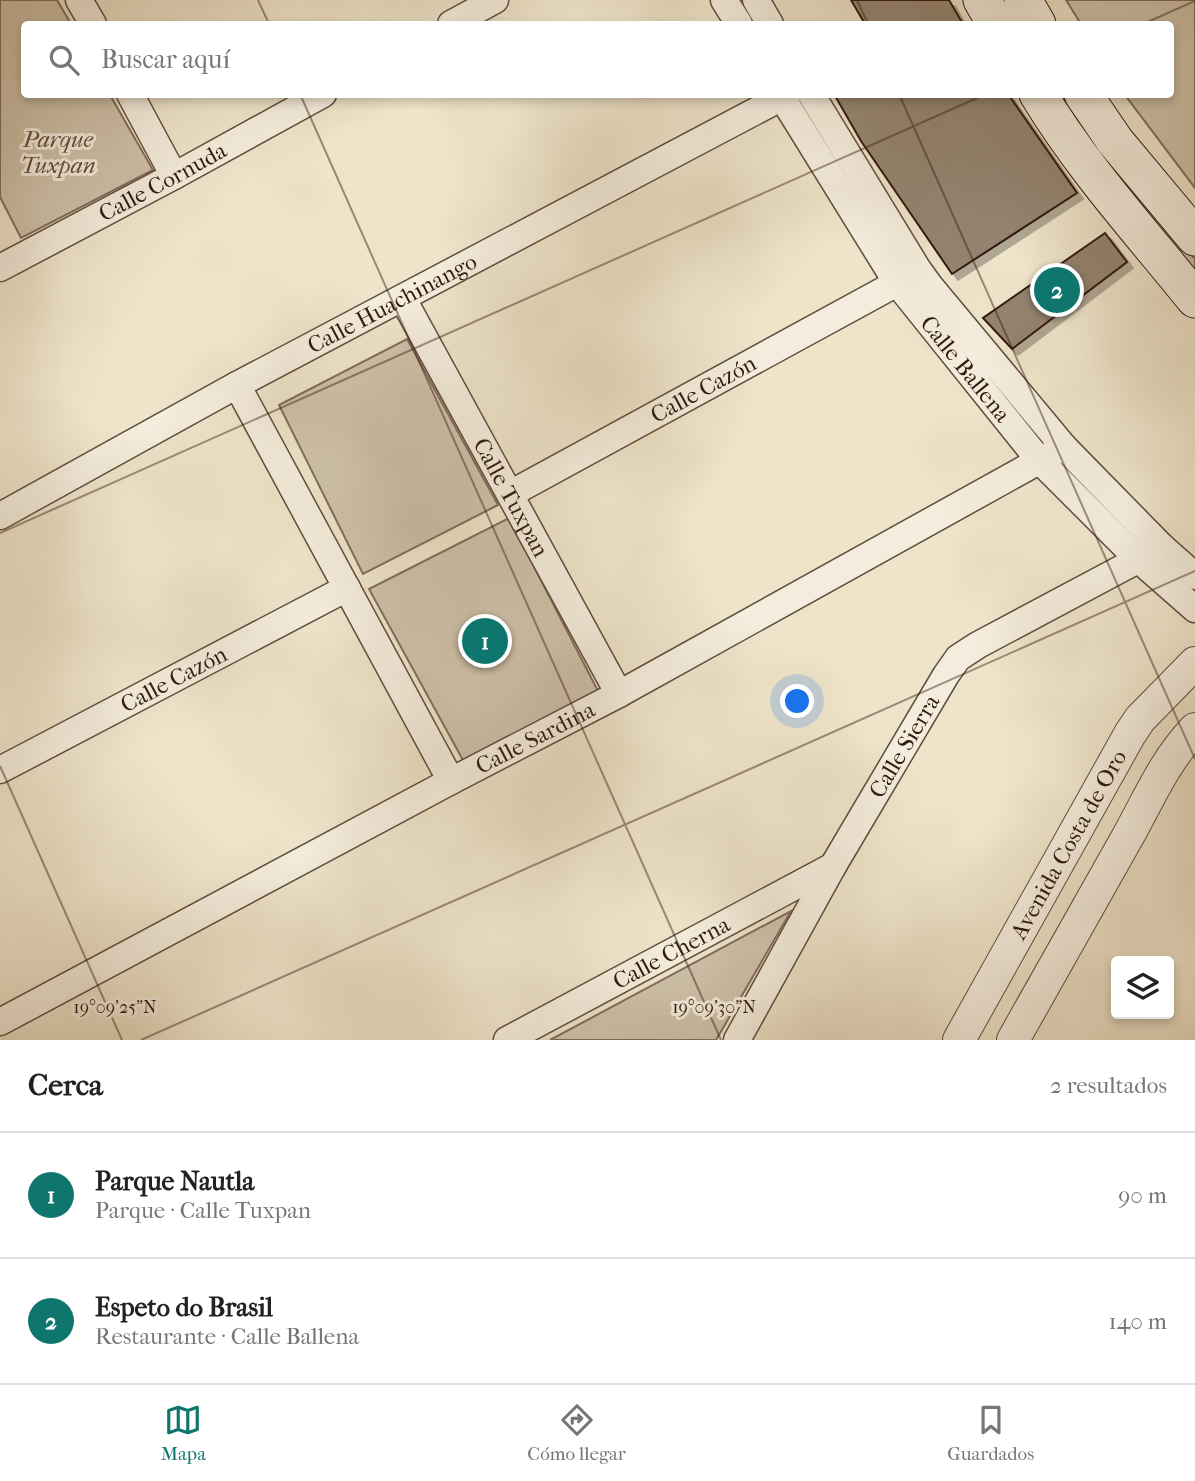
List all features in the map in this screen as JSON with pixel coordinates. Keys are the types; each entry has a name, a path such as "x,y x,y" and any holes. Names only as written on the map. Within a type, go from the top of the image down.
{"main road":[{"path":"982,0 994,21"},
{"path":"1023,0 1035,21"},
{"path":"1040,98 1096,176 1195,299"},
{"path":"1086,98 1115,141 1195,237"}],"street":[{"path":"79,0 91,21"},
{"path":"456,21 495,0"},
{"path":"724,0 737,21"},
{"path":"756,0 768,21"},
{"path":"133,98 174,176"},
{"name":"Calle Cornuda","path":"2,261 174,176 316,98"},
{"name":"Calle Huachinango","path":"0,516 237,385 780,98"},
{"name":"Calle Ballena","path":"785,98 897,283 1039,460 1138,559 1195,609"},
{"name":"Calle Ballena","path":"813,98 923,277 1064,447 1162,547 1195,576"},
{"name":"Calle Cazón","path":"510,494 897,283"},
{"name":"Calle Tuxpan","path":"403,299 619,694"},
{"path":"237,385 451,780"},
{"name":"Calle Sardina","path":"0,1022 451,780 619,694 1064,447"},
{"name":"Calle Sierra","path":"737,1040 833,866 958,658 1162,547"},
{"name":"Calle Cazón","path":"0,770 347,588"},
{"name":"Avenida Costa de Oro","path":"959,1040 1130,734 1140,719 1195,663"},
{"name":"Avenida Costa de Oro","path":"1013,1040 1131,832 1164,768 1195,729"},
{"name":"Calle Cherna","path":"507,1040 833,866"}],"green space":[{"name":"Parque Tuxpan","path":"0,0 57,0 69,21 21,21 21,98 112,98 153,170 21,238 0,197"},
{"path":"1066,0 1195,0 1195,188 1127,98 1174,98 1174,21 1079,21"},
{"path":"1064,98 1075,98 1173,233 1195,259 1195,272 1167,239 1106,161"},
{"path":"407,339 498,505 363,574 279,405"},
{"path":"509,518 599,693 464,762 369,589"},
{"path":"791,911 716,1040 550,1040"}],"building":[{"path":"851,0 949,0 961,21 863,21"},
{"path":"836,98 1011,98 1077,193 952,274 861,141"},
{"path":"1105,233 1127,262 1012,349 983,318"}],"place":[{"name":"Espeto do Brasil","path":"1057,290"},
{"name":"Parque Nautla","path":"485,641"}]}
